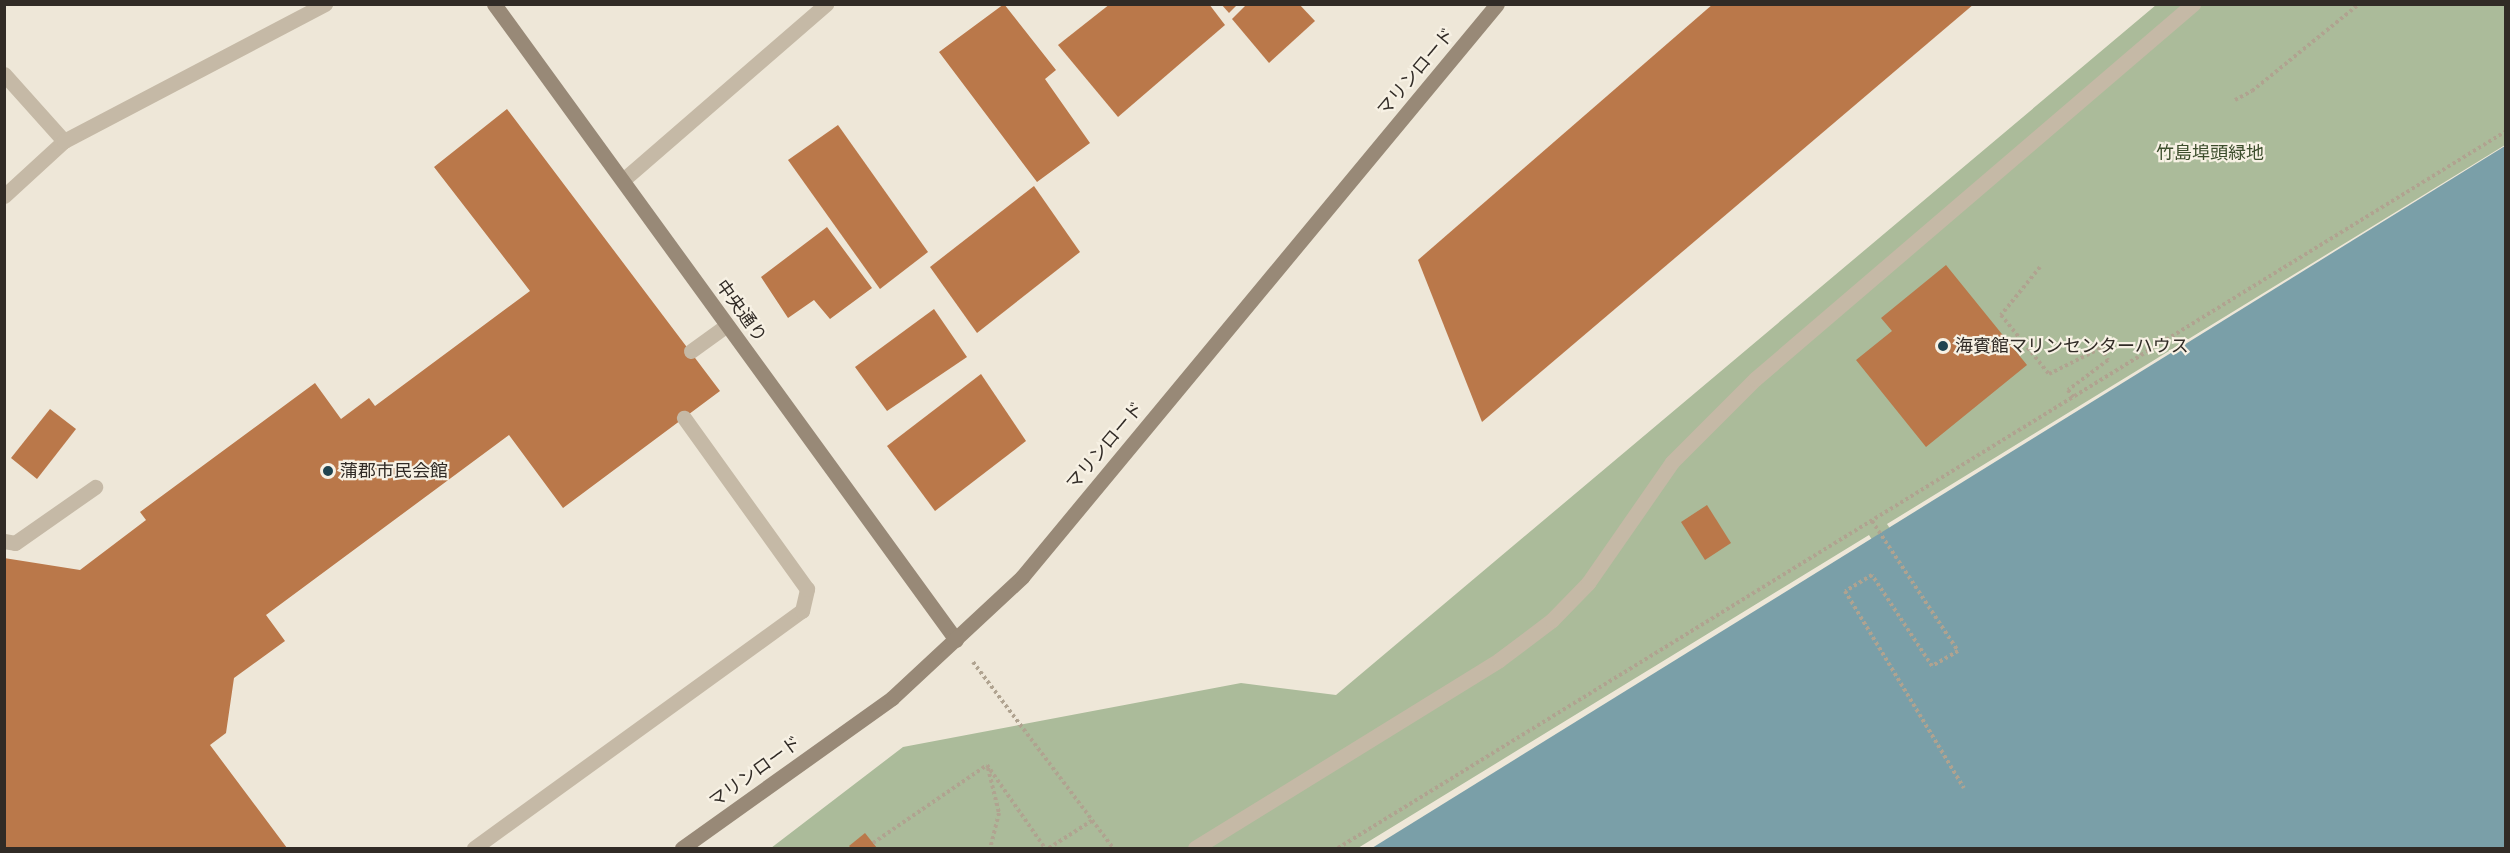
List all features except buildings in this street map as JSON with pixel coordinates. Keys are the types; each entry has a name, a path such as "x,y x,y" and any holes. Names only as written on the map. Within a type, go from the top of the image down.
{"street":[{"path":"4,196 64,141 325,4"},
{"name":"中央通り","path":"494,4 956,640"},
{"path":"623,180 826,4"},
{"name":"マリンロード","path":"682,849 892,698 1022,577 1497,4"},
{"path":"1195,849 1499,660 1552,620 1588,584 1672,462 1755,379 2193,4"},
{"path":"4,74 64,141"},
{"path":"691,351 727,325"},
{"path":"474,849 802,611 807,589 684,418"},
{"path":"4,541 15,543 95,487"}],"path":[{"path":"2235,100 2252,91 2359,4"},
{"path":"1338,849 2505,131"},
{"path":"2040,267 2001,315 2049,374 2101,348 2108,360 2068,390 2073,397"},
{"path":"1872,521 1958,651 1932,666 1872,575 1845,591 1964,788"},
{"path":"956,640 1113,849"},
{"path":"987,765 1047,849 1093,820"},
{"path":"873,843 987,765"},
{"path":"987,765 999,813 990,849"}],"green space":[{"name":"竹島埠頭緑地","path":"2156,5 2505,5 2505,145 1887,524 1940,604 1941,649 1869,535 1358,848 771,848 903,747 1241,683 1336,695"}],"water":[{"path":"2505,146 2505,848 1372,848"}],"place":[{"name":"海賓館マリンセンターハウス","path":"1943,346"},
{"name":"蒲郡市民会館","path":"328,471"}]}
